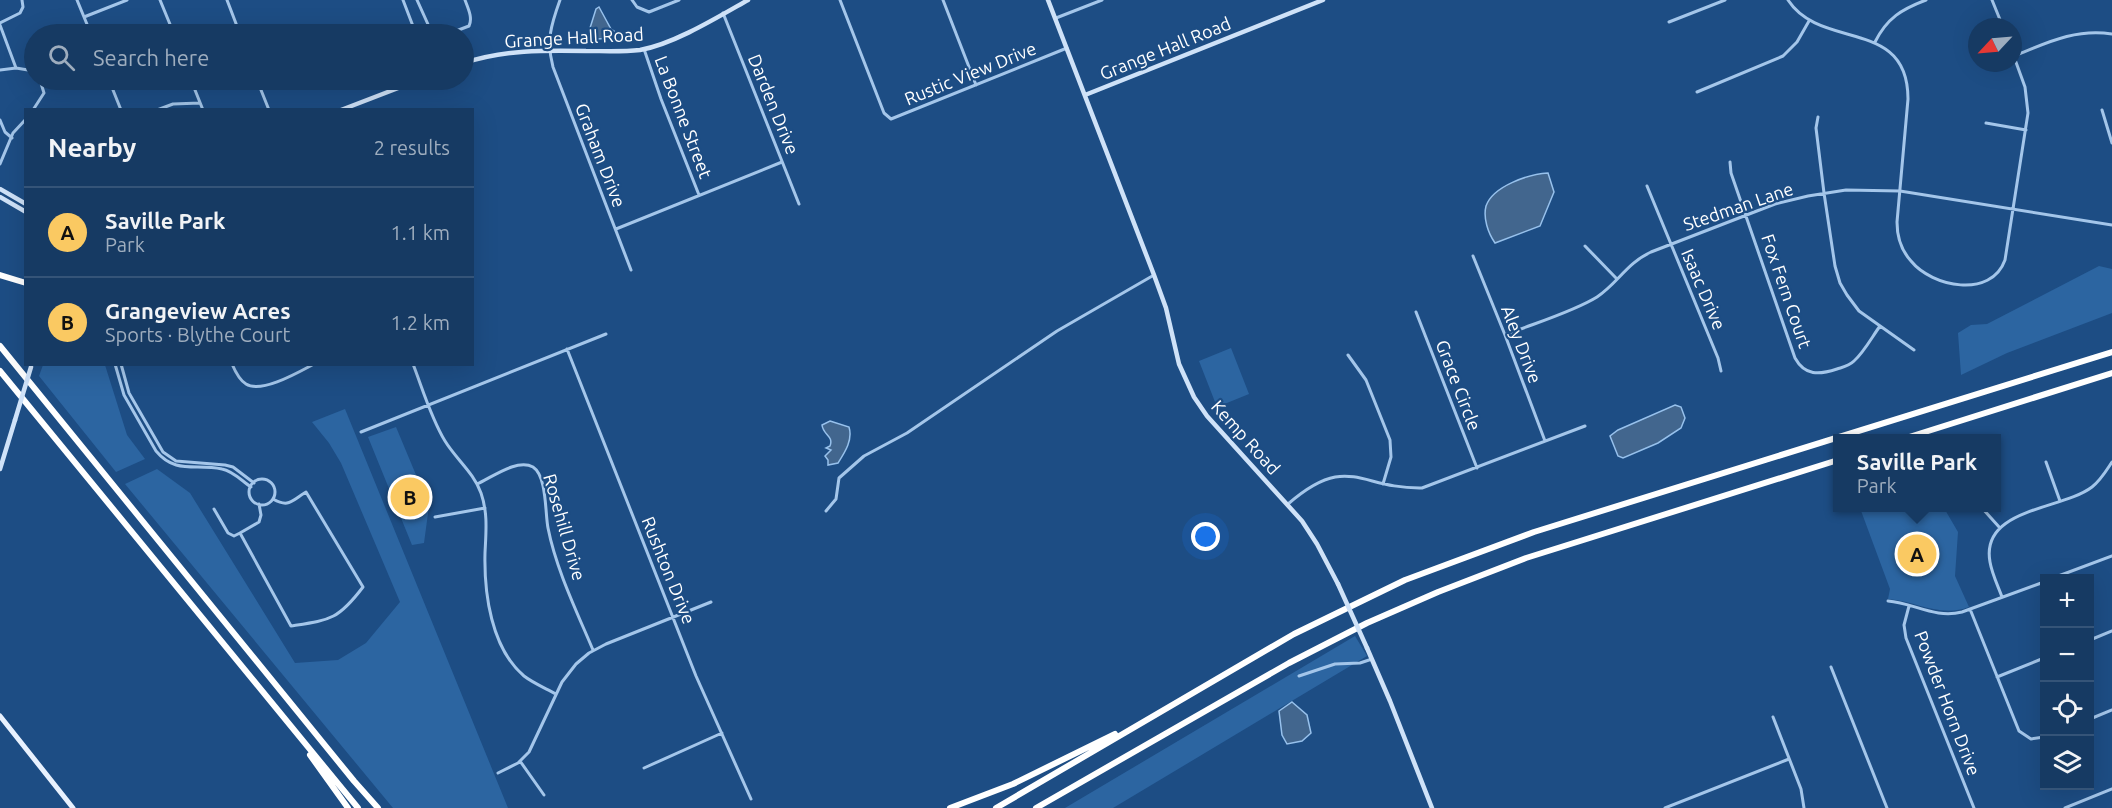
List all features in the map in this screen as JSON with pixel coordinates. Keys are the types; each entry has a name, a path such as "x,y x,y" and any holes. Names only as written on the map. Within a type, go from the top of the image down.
{"highway":[{"path":"0,275 24,283"},
{"path":"0,346 378,808"},
{"path":"1844,434 2112,352"},
{"path":"0,371 358,808"},
{"path":"1919,434 2112,375"},
{"path":"996,808 1294,634 1405,580 1464,556 1545,528 1833,438"},
{"path":"1036,808 1289,663 1367,623 1438,592 1526,558 1833,462"},
{"path":"950,808 1012,784 1154,716"},
{"path":"286,719 348,808"}],"main road":[{"name":"Grange Hall Road","path":"474,60 498,54 549,50 644,49 665,42 748,0"},
{"name":"Kemp Road","path":"1048,0 1154,274 1167,312 1179,364 1194,397 1207,416 1288,504 1317,544 1372,659 1432,808"},
{"name":"Grange Hall Road","path":"1085,95 1323,0"},
{"path":"346,108 393,90"},
{"path":"0,189 24,203"},
{"path":"0,196 24,211"},
{"path":"0,469 31,366"},
{"path":"0,716 73,808"}],"street":[{"path":"16,68 0,24 20,13 23,6 22,0"},
{"path":"77,0 87,24"},
{"path":"84,16 127,0"},
{"path":"160,0 170,24"},
{"path":"226,0 236,24"},
{"path":"403,0 412,24"},
{"path":"417,0 429,24"},
{"path":"465,0 470,14 470,24"},
{"path":"549,50 551,24 560,0"},
{"path":"632,0 640,10 649,12 679,0"},
{"name":"Rustic View Drive","path":"840,0 884,113 888,118 893,118 1067,48"},
{"path":"943,0 976,85"},
{"path":"1055,19 1102,0"},
{"path":"1669,22 1725,0"},
{"path":"1788,0 1809,21 1875,42 1887,50 1898,62 1907,86 1908,99 1897,230 1901,246 1910,260 1929,276 1944,281 1966,285 1986,282 1996,274 2005,260 2028,113 2026,95 2019,72"},
{"path":"1875,42 1883,28 1895,15 1926,0"},
{"path":"1992,0 1999,18"},
{"name":"Darden Drive","path":"723,13 799,204"},
{"path":"1697,92 1783,56 1797,42 1809,21"},
{"path":"2022,52 2074,34 2089,32 2112,34"},
{"name":"La Bonne Street","path":"644,49 651,74 699,195"},
{"name":"Graham Drive","path":"549,50 564,96 631,270"},
{"path":"0,70 24,69"},
{"path":"34,108 44,93 43,90"},
{"path":"113,90 120,108"},
{"path":"195,90 202,108"},
{"path":"261,90 268,108"},
{"path":"162,108 173,104 200,103"},
{"path":"2102,110 2112,143"},
{"path":"1818,117 1816,128 1824,193 1835,266 1840,283 1855,306 1914,350"},
{"path":"0,120 5,132 12,138"},
{"path":"0,164 12,138 24,122"},
{"path":"1986,123 2026,130"},
{"path":"616,229 782,162"},
{"name":"Fox Fern Court","path":"1730,162 1731,173 1795,358 1803,368 1818,374 1850,364 1880,326"},
{"name":"Isaac Drive","path":"1647,186 1718,358 1721,371"},
{"name":"Stedman Lane","path":"1505,335 1598,297 1640,257 1746,214 1786,201 1824,193 1863,189 1900,191 2112,225"},
{"path":"1585,246 1616,278"},
{"name":"Aley Drive","path":"1473,256 1545,441"},
{"path":"826,511 836,498 839,478 864,456 907,433 1058,331 1154,274"},
{"name":"Grace Circle","path":"1416,312 1477,468"},
{"path":"361,432 606,334"},
{"name":"Rushton Drive","path":"567,349 673,617 751,799"},
{"path":"1348,355 1366,380 1390,440 1391,457 1383,484"},
{"path":"116,366 124,395 162,458 176,466 225,470 251,487"},
{"path":"121,366 129,393 163,452 176,460 233,467 254,483"},
{"path":"233,366 242,382 254,387 265,386 310,366"},
{"path":"414,366 444,439 477,484 485,508 487,598 505,651 518,670 531,681 556,694"},
{"path":"1288,504 1314,483 1336,476 1355,476 1405,488 1422,488 1585,426"},
{"path":"2046,462 2060,501"},
{"path":"2002,597 1989,556 1992,541 2000,528 2012,519 2092,487 2112,462"},
{"name":"Rosehill Drive","path":"477,484 520,465 530,466 538,472 542,481 552,542 592,650"},
{"path":"263,479 270,482 275,491 273,499 268,503 259,504 252,499 251,487 254,483 263,479"},
{"path":"240,534 291,626 327,620 347,608 363,587 306,492 286,504 273,499"},
{"path":"214,509 228,533 234,536 259,522 261,516 259,504"},
{"path":"435,517 485,508"},
{"path":"1986,512 2000,528"},
{"path":"2066,574 2112,556"},
{"path":"1888,601 1943,614 1956,614 2040,583"},
{"path":"498,773 520,761 536,740 556,694 570,671 592,650 711,602"},
{"name":"Powder Horn Drive","path":"1909,606 1904,625 1906,638 1974,808"},
{"path":"1970,609 2019,731 2031,739 2040,738"},
{"path":"2094,638 2112,631"},
{"path":"1299,676 1335,664 1360,663 1372,659"},
{"path":"1997,677 2040,660"},
{"path":"1831,667 1887,808"},
{"path":"2094,717 2112,710"},
{"path":"1773,717 1801,789 1804,808"},
{"path":"644,768 722,734"},
{"path":"1665,808 1789,759"},
{"path":"520,761 544,795"},
{"path":"2065,808 2112,789"}],"shaded area":[{"path":"599,7 611,29 617,33 614,38 591,37 590,28 596,9"},
{"path":"1548,173 1554,192 1540,226 1495,243 1486,220 1485,211 1490,199 1512,182"},
{"path":"2099,266 2112,269 2112,313 2007,353 1961,375 1958,333 1971,325 1987,324"},
{"path":"1231,348 1249,394 1217,407 1199,361"},
{"path":"43,366 105,366 127,435 145,459 116,472 39,376"},
{"path":"1675,405 1681,407 1685,418 1681,428 1658,443 1623,458 1618,456 1610,436 1618,430"},
{"path":"345,409 508,808 393,808 125,484 157,469 190,493 295,663 338,660 366,643 400,602 341,463 312,422"},
{"path":"830,421 849,427 850,437 848,446 838,463 828,465 825,456 831,450 826,448 830,446 831,440 822,425"},
{"path":"396,427 429,506 424,543 412,545 368,437"},
{"path":"1861,512 1946,512 1958,532 1955,576 1969,607 1948,611 1888,599 1890,589"},
{"path":"1355,636 1367,656 1113,808 1065,808"},
{"path":"1292,702 1307,715 1311,733 1302,741 1287,744 1282,735 1279,711"}],"place":[{"name":"Grangeview Acres","path":"410,497"},
{"name":"Saville Park","path":"1917,554"}]}
